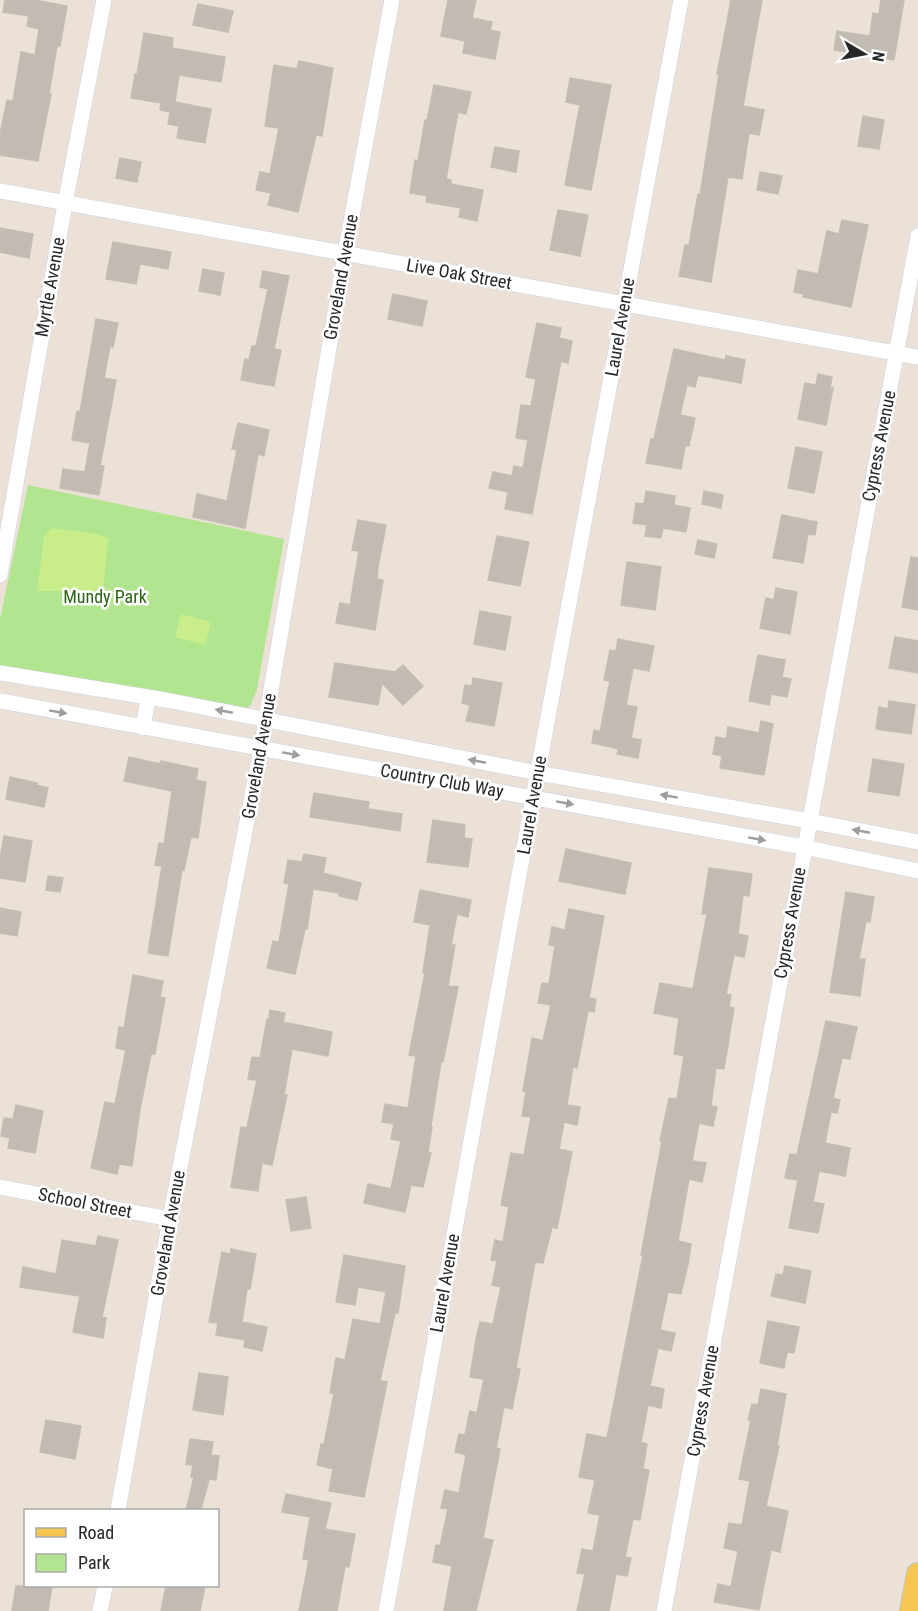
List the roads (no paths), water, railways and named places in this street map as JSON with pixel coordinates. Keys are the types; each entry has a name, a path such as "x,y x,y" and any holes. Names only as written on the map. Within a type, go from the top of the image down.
{"main road":[{"path":"911,1611 918,1574"}],"street":[{"name":"Myrtle Avenue","path":"0,575 65,204 104,0"},
{"name":"Groveland Avenue","path":"118,1509 170,1219 261,749 345,254 392,0"},
{"name":"Laurel Avenue","path":"386,1611 533,798 681,0"},
{"name":"Live Oak Street","path":"0,191 918,357"},
{"name":"Cypress Avenue","path":"664,1611 918,236"},
{"name":"Country Club Way","path":"0,673 266,719 538,773 810,820 918,842"},
{"path":"143,728 148,698"},
{"name":"Country Club Way","path":"0,701 804,847 918,871"},
{"name":"School Street","path":"0,1187 170,1219"},
{"path":"100,1611 105,1587"}],"park label":[{"name":"Mundy Park","path":"105,597"}]}
